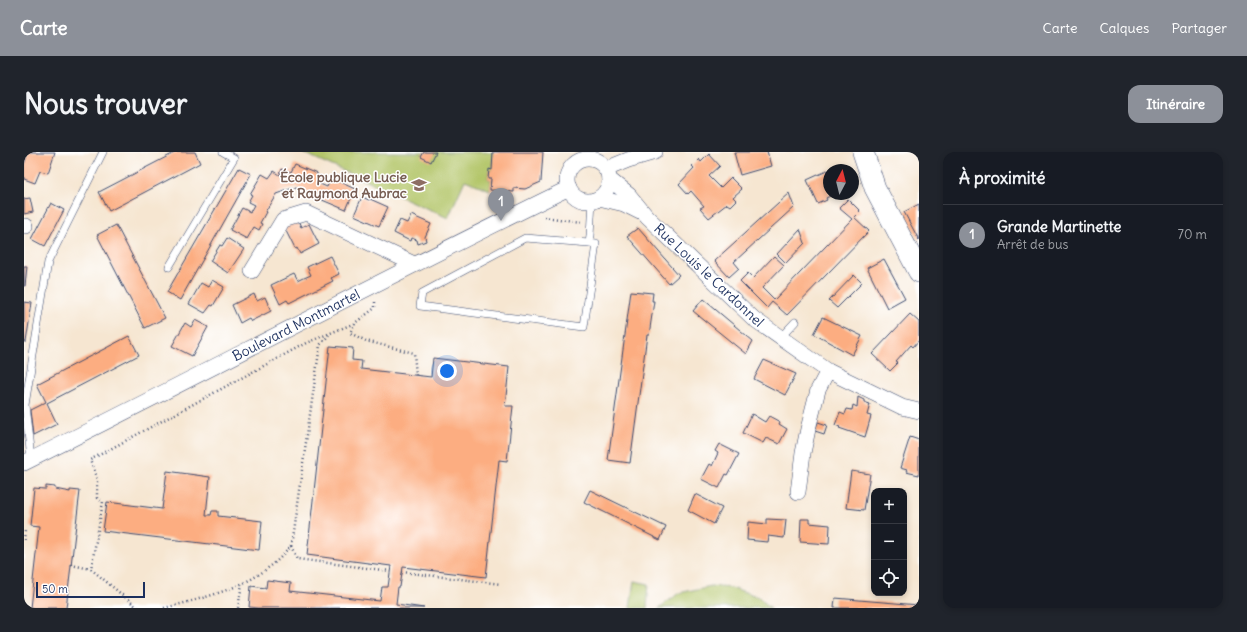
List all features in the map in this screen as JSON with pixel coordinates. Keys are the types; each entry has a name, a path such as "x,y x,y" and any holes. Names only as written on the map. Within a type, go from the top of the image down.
{"main road":[{"path":"863,152 875,188 919,272"}],"street":[{"path":"595,199 607,190 608,174 628,160 655,152"},
{"name":"Rue Louis le Cardonnel","path":"647,217 624,204 595,199 585,200 572,194 567,177 578,156 597,161 647,217 754,320 828,371 902,407 919,411"},
{"name":"Boulevard Montmartel","path":"28,461 185,387 414,264 569,188"},
{"path":"252,271 283,220 306,213 414,264"},
{"path":"798,492 808,429 818,390 828,371"}],"lane":[{"path":"28,461 25,405 48,262 103,152"},
{"path":"169,267 234,158 223,152"},
{"path":"589,243 595,199"},
{"path":"525,238 589,243 596,244 584,326 420,306 422,293 525,238"},
{"path":"780,338 794,322"}],"path":[{"path":"91,569 103,502 97,498 97,480 90,460 306,343 355,323 375,308 374,295"},
{"path":"355,323 350,334 366,341 414,353 416,376"},
{"path":"330,333 320,345 291,546 297,559 390,571"},
{"path":"24,540 25,530"},
{"path":"164,608 194,601 242,584 268,568 291,546"},
{"path":"71,565 91,569 138,608"},
{"path":"402,572 501,584"},
{"path":"238,608 242,584"}],"green space":[{"name":"École publique Lucie et Raymond Aubrac","path":"301,152 493,152 492,170 489,169 488,179 491,179 490,190 465,180 448,218"},
{"path":"634,581 649,584 647,608 630,608"},
{"path":"711,586 731,588 759,598 771,608 659,608 679,593"}],"building":[{"path":"28,152 55,152 48,173 40,171 35,183 24,179 24,165"},
{"path":"176,152 195,152 200,163 109,211 99,192"},
{"path":"424,152 436,152 431,162 421,157"},
{"path":"493,152 543,152 541,182 525,189 514,188 514,192 490,190 491,179 488,179 489,169 492,170"},
{"path":"734,152 767,152 771,166 740,175"},
{"path":"709,154 720,166 709,176 721,188 731,178 742,189 733,197 736,200 730,206 727,204 709,218 700,208 704,206 691,191 688,194 679,184 694,168 692,166 699,159 701,162"},
{"path":"295,164 317,173 317,175 323,178 320,184 327,187 331,178 355,189 346,210 296,187 276,194 265,212 260,223 262,224 259,230 254,227 247,239 230,230 242,208 250,212 254,205 248,202 252,195 250,194 262,174 269,178 274,171 280,175 282,169 291,172"},
{"path":"239,168 251,174 180,300 167,292"},
{"path":"823,173 823,200 827,200 818,204 807,180"},
{"path":"789,193 794,207 734,262 739,268 729,277 714,261"},
{"path":"362,197 388,207 379,226 354,215"},
{"path":"30,198 33,212 24,214 24,199"},
{"path":"847,200 849,200 860,211 854,217 869,231 787,315 772,302 767,308 740,281 748,273 753,278 774,256 784,265 762,288 774,300 852,219 839,208"},
{"path":"51,203 64,210 45,246 32,239"},
{"path":"919,204 919,240 904,212"},
{"path":"411,215 431,224 425,237 426,241 418,244 417,240 411,238 410,241 394,233 400,220 407,223"},
{"path":"298,221 301,228 309,224 319,244 300,254 297,248 295,249 284,227"},
{"path":"116,225 165,318 145,328 97,235"},
{"path":"638,228 679,275 669,284 627,236"},
{"path":"800,229 805,243 786,263 777,254"},
{"path":"227,238 244,249 228,273 210,261 220,245 222,246"},
{"path":"330,256 339,274 331,278 333,281 289,303 287,300 280,304 271,285 294,274 298,281 311,275 307,267"},
{"path":"884,259 905,298 887,308 867,268"},
{"path":"24,266 27,266 25,286 24,286"},
{"path":"854,275 862,283 837,308 829,301"},
{"path":"212,280 224,287 213,306 211,305 205,313 189,304 201,283 208,287"},
{"path":"631,291 653,293 652,301 654,301 649,335 647,335 630,463 608,460"},
{"path":"254,294 257,301 265,297 271,311 251,321 249,318 240,323 232,305"},
{"path":"703,299 753,341 746,354 693,311"},
{"path":"24,302 32,303 26,342 24,342"},
{"path":"910,314 919,322 919,340 913,347 911,345 890,371 872,354"},
{"path":"823,317 862,336 852,355 814,334"},
{"path":"195,320 208,327 192,356 172,346 185,323 191,327"},
{"path":"129,336 139,355 47,403 57,424 33,436 30,410 46,402 37,384"},
{"path":"330,346 353,348 352,360 362,361 361,369 431,377 433,358 509,367 505,406 513,406 507,461 499,460 486,577 403,567 396,604 424,608 249,607 251,586 266,588 267,580 291,583 290,591 380,601 382,587 388,587 391,566 307,555"},
{"path":"764,360 796,374 785,395 754,379"},
{"path":"858,397 864,400 864,402 870,404 867,415 871,416 865,437 839,428 840,427 835,425 840,412 845,414 847,409 852,410 853,405 857,407"},
{"path":"752,414 765,422 769,416 780,422 779,424 787,429 779,444 766,438 763,443 743,433"},
{"path":"818,422 827,425 824,434 815,431"},
{"path":"910,437 919,440 919,475 906,472 907,470 900,468"},
{"path":"719,444 739,454 719,488 701,479 709,464 712,466 718,453 715,451"},
{"path":"167,471 210,477 206,515 211,515 212,511 218,511 218,516 262,521 259,550 103,531 107,502 162,509"},
{"path":"851,471 870,474 864,510 846,508"},
{"path":"46,486 55,487 55,489 70,492 70,490 80,491 66,608 30,608 39,527 30,526 34,488 46,489"},
{"path":"590,490 666,527 660,540 584,502"},
{"path":"695,494 722,508 714,524 688,510"},
{"path":"767,519 786,520 784,538 768,536 767,542 747,540 748,522 767,524"},
{"path":"801,519 809,519 809,523 830,525 829,544 800,542"},
{"path":"835,598 919,605 919,608 834,608"}],"place":[{"name":"École publique Lucie et Raymond Aubrac","path":"419,185"},
{"name":"Grande Martinette","path":"501,221"}]}
